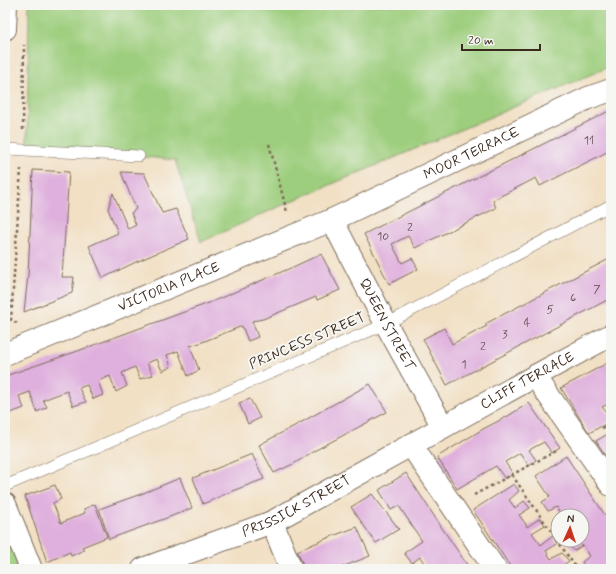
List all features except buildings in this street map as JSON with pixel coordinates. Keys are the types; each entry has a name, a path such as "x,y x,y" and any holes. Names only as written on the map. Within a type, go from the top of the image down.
{"street":[{"path":"5,29 6,5"},
{"name":"MOOR TERRACE","path":"332,220 588,98 611,90"},
{"name":"QUEEN STREET","path":"332,220 386,324 443,427"},
{"name":"VICTORIA PLACE","path":"5,354 332,220"},
{"name":"CLIFF TERRACE","path":"443,427 611,335"},
{"path":"535,376 611,485"},
{"name":"PRISSICK STREET","path":"142,569 272,522 443,427"},
{"path":"411,445 495,569"},
{"path":"5,504 31,569"},
{"path":"272,522 291,569"}],"lane":[{"path":"5,149 139,156"},
{"name":"PRINCESS STREET","path":"5,486 386,324 611,205"}],"path":[{"path":"18,324 11,320 23,150 24,43"},
{"path":"268,144 287,212"},
{"path":"453,507 579,439 611,424"},
{"path":"512,475 577,569"}],"green space":[{"path":"29,5 611,5 611,66 285,204 201,242 175,160 27,145"},
{"path":"5,527 21,569 5,569"}]}
